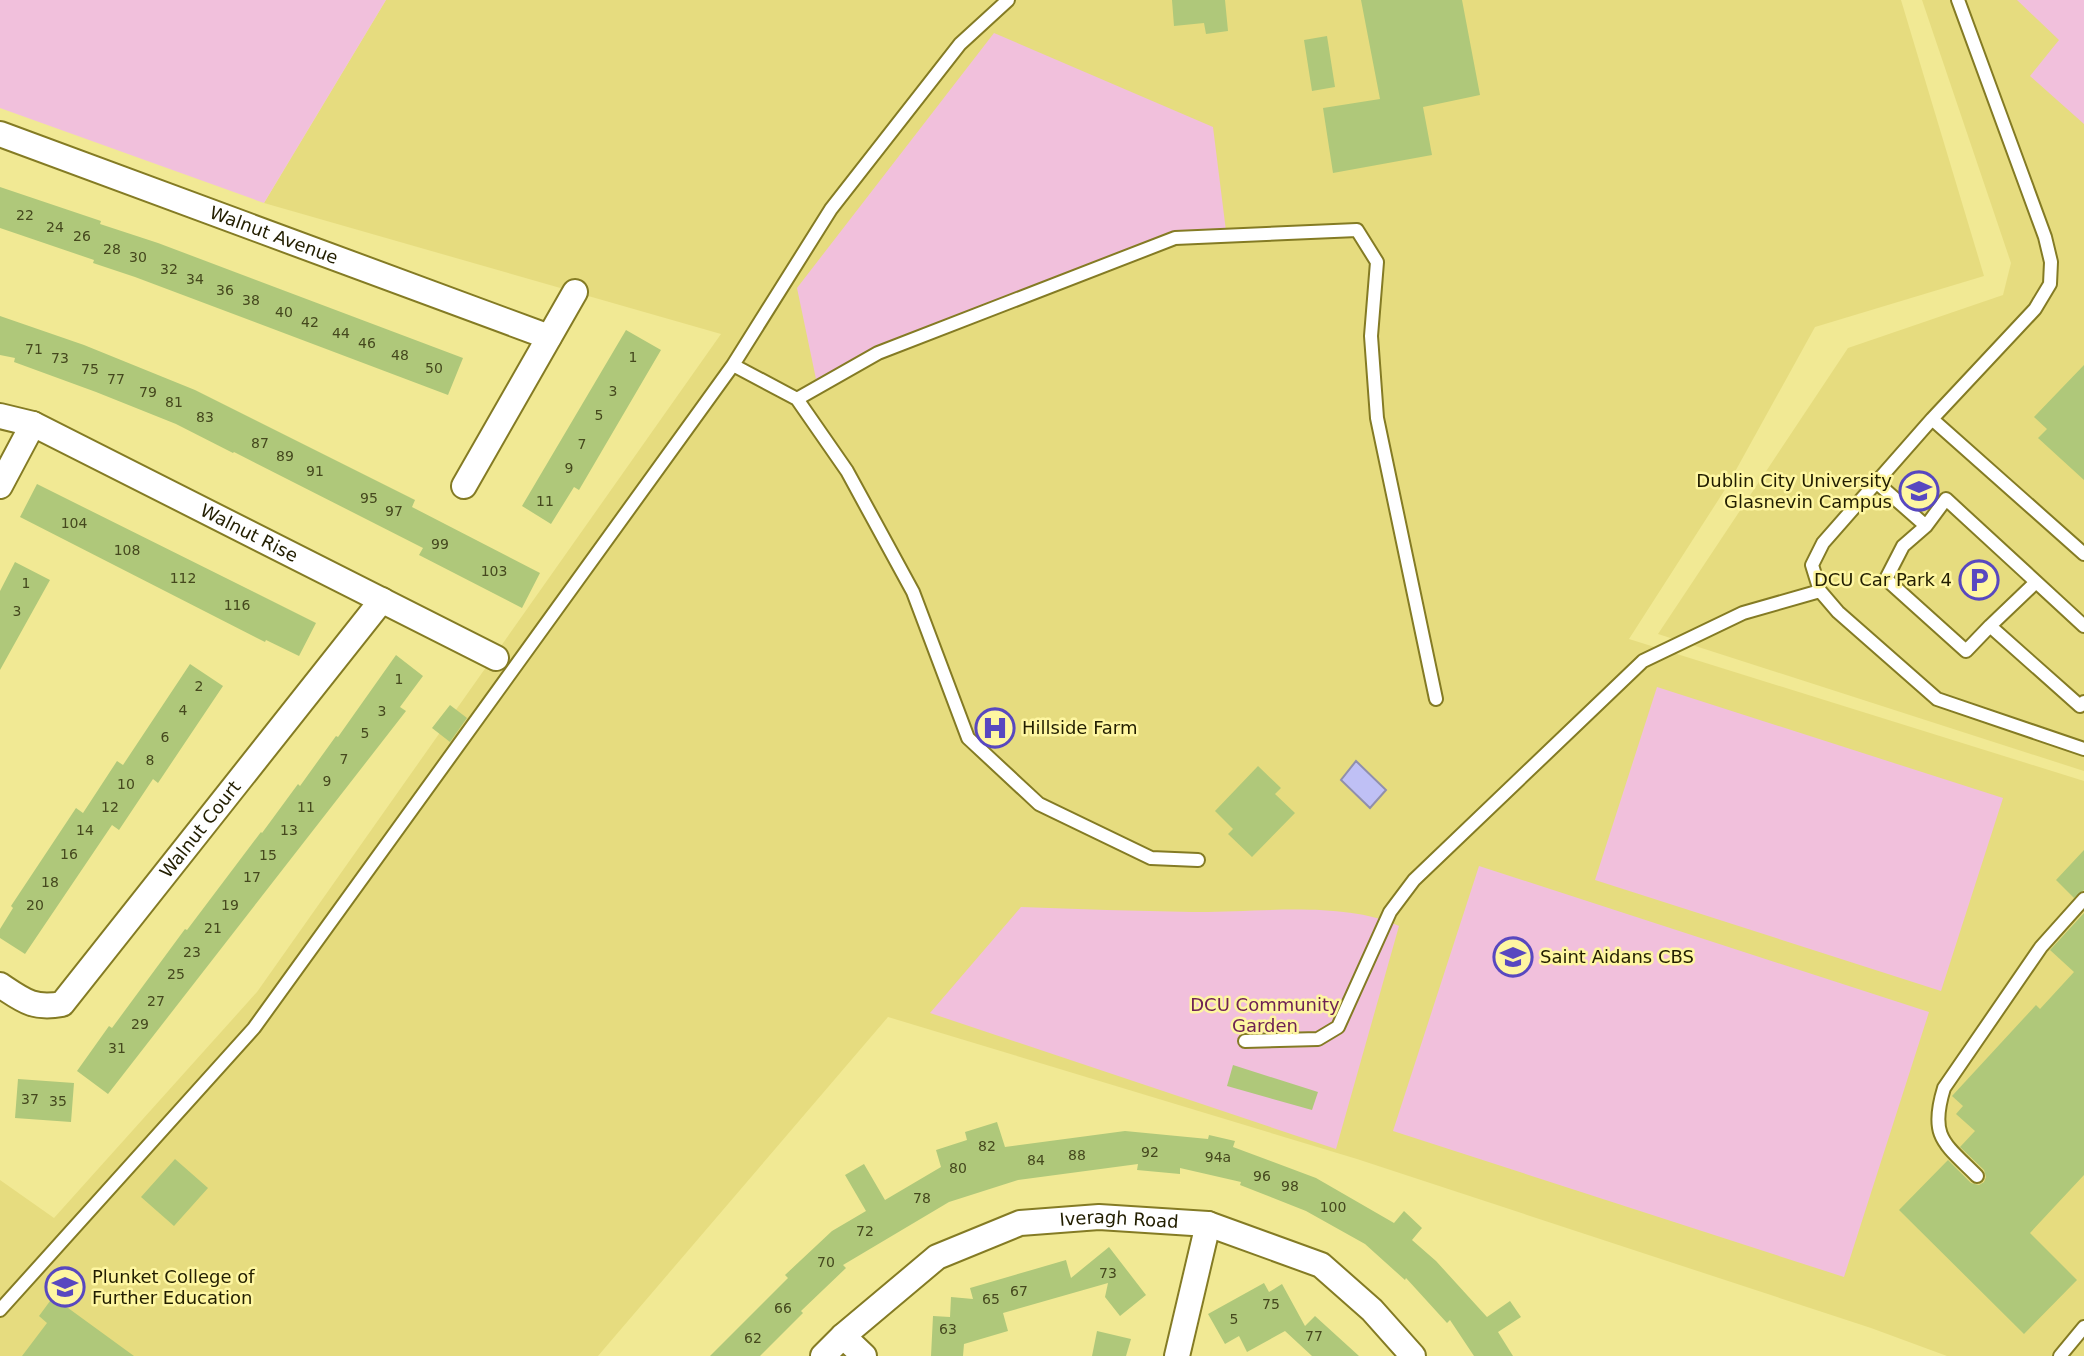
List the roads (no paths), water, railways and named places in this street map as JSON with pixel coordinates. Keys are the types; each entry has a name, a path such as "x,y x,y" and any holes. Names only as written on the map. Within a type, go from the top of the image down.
{"street":[{"name":"Walnut Avenue","path":"0,134 549,337"},
{"path":"464,486 575,292"},
{"name":"Walnut Rise","path":"0,416 33,424 496,658"},
{"path":"0,486 33,424"},
{"name":"Walnut Court","path":"0,985 22,1000 43,1007 62,1004 382,600"},
{"name":"Iveragh Road","path":"823,1356 937,1257 1020,1223 1099,1217 1208,1224 1321,1265 1372,1310 1413,1356"},
{"path":"1177,1356 1208,1224"},
{"path":"843,1336 864,1356"}],"lane":[{"path":"0,1310 254,1028 733,365 831,209 960,44 1008,0"},
{"path":"1958,0 2045,237 2051,262 2050,284 2035,309 1932,419 1823,543 1812,565 1820,591 1838,612 1937,699 2082,746"},
{"path":"797,399 878,353 1175,238 1357,230 1377,262 1371,337 1377,418 1436,699"},
{"path":"733,365 797,399 847,471 913,592 968,738 1039,804 1151,858 1198,860"},
{"path":"1932,419 2084,554"},
{"path":"1876,482 1926,526"},
{"path":"2036,582 1966,651 1886,579 1903,546 1926,526 1946,499 2084,626"},
{"path":"1245,1041 1318,1039 1338,1027 1390,912 1414,880 1643,661 1743,613 1820,591"},
{"path":"1990,626 2080,706 2084,702"},
{"path":"1977,1176 1942,1141 1936,1114 1944,1088 2041,947 2084,899"},
{"path":"2060,1356 2084,1327"}],"water":[{"path":"1356,761 1386,790 1370,808 1341,780"}],"place":[{"name":"Dublin City University Glasnevin Campus","path":"1919,491"},
{"name":"DCU Car Park 4","path":"1979,580"},
{"name":"Hillside Farm","path":"995,728"},
{"name":"Saint Aidans CBS","path":"1513,957"},
{"name":"Plunket College of Further Education","path":"65,1287"}],"park label":[{"name":"DCU Community Garden","path":"1265,1015"}]}
